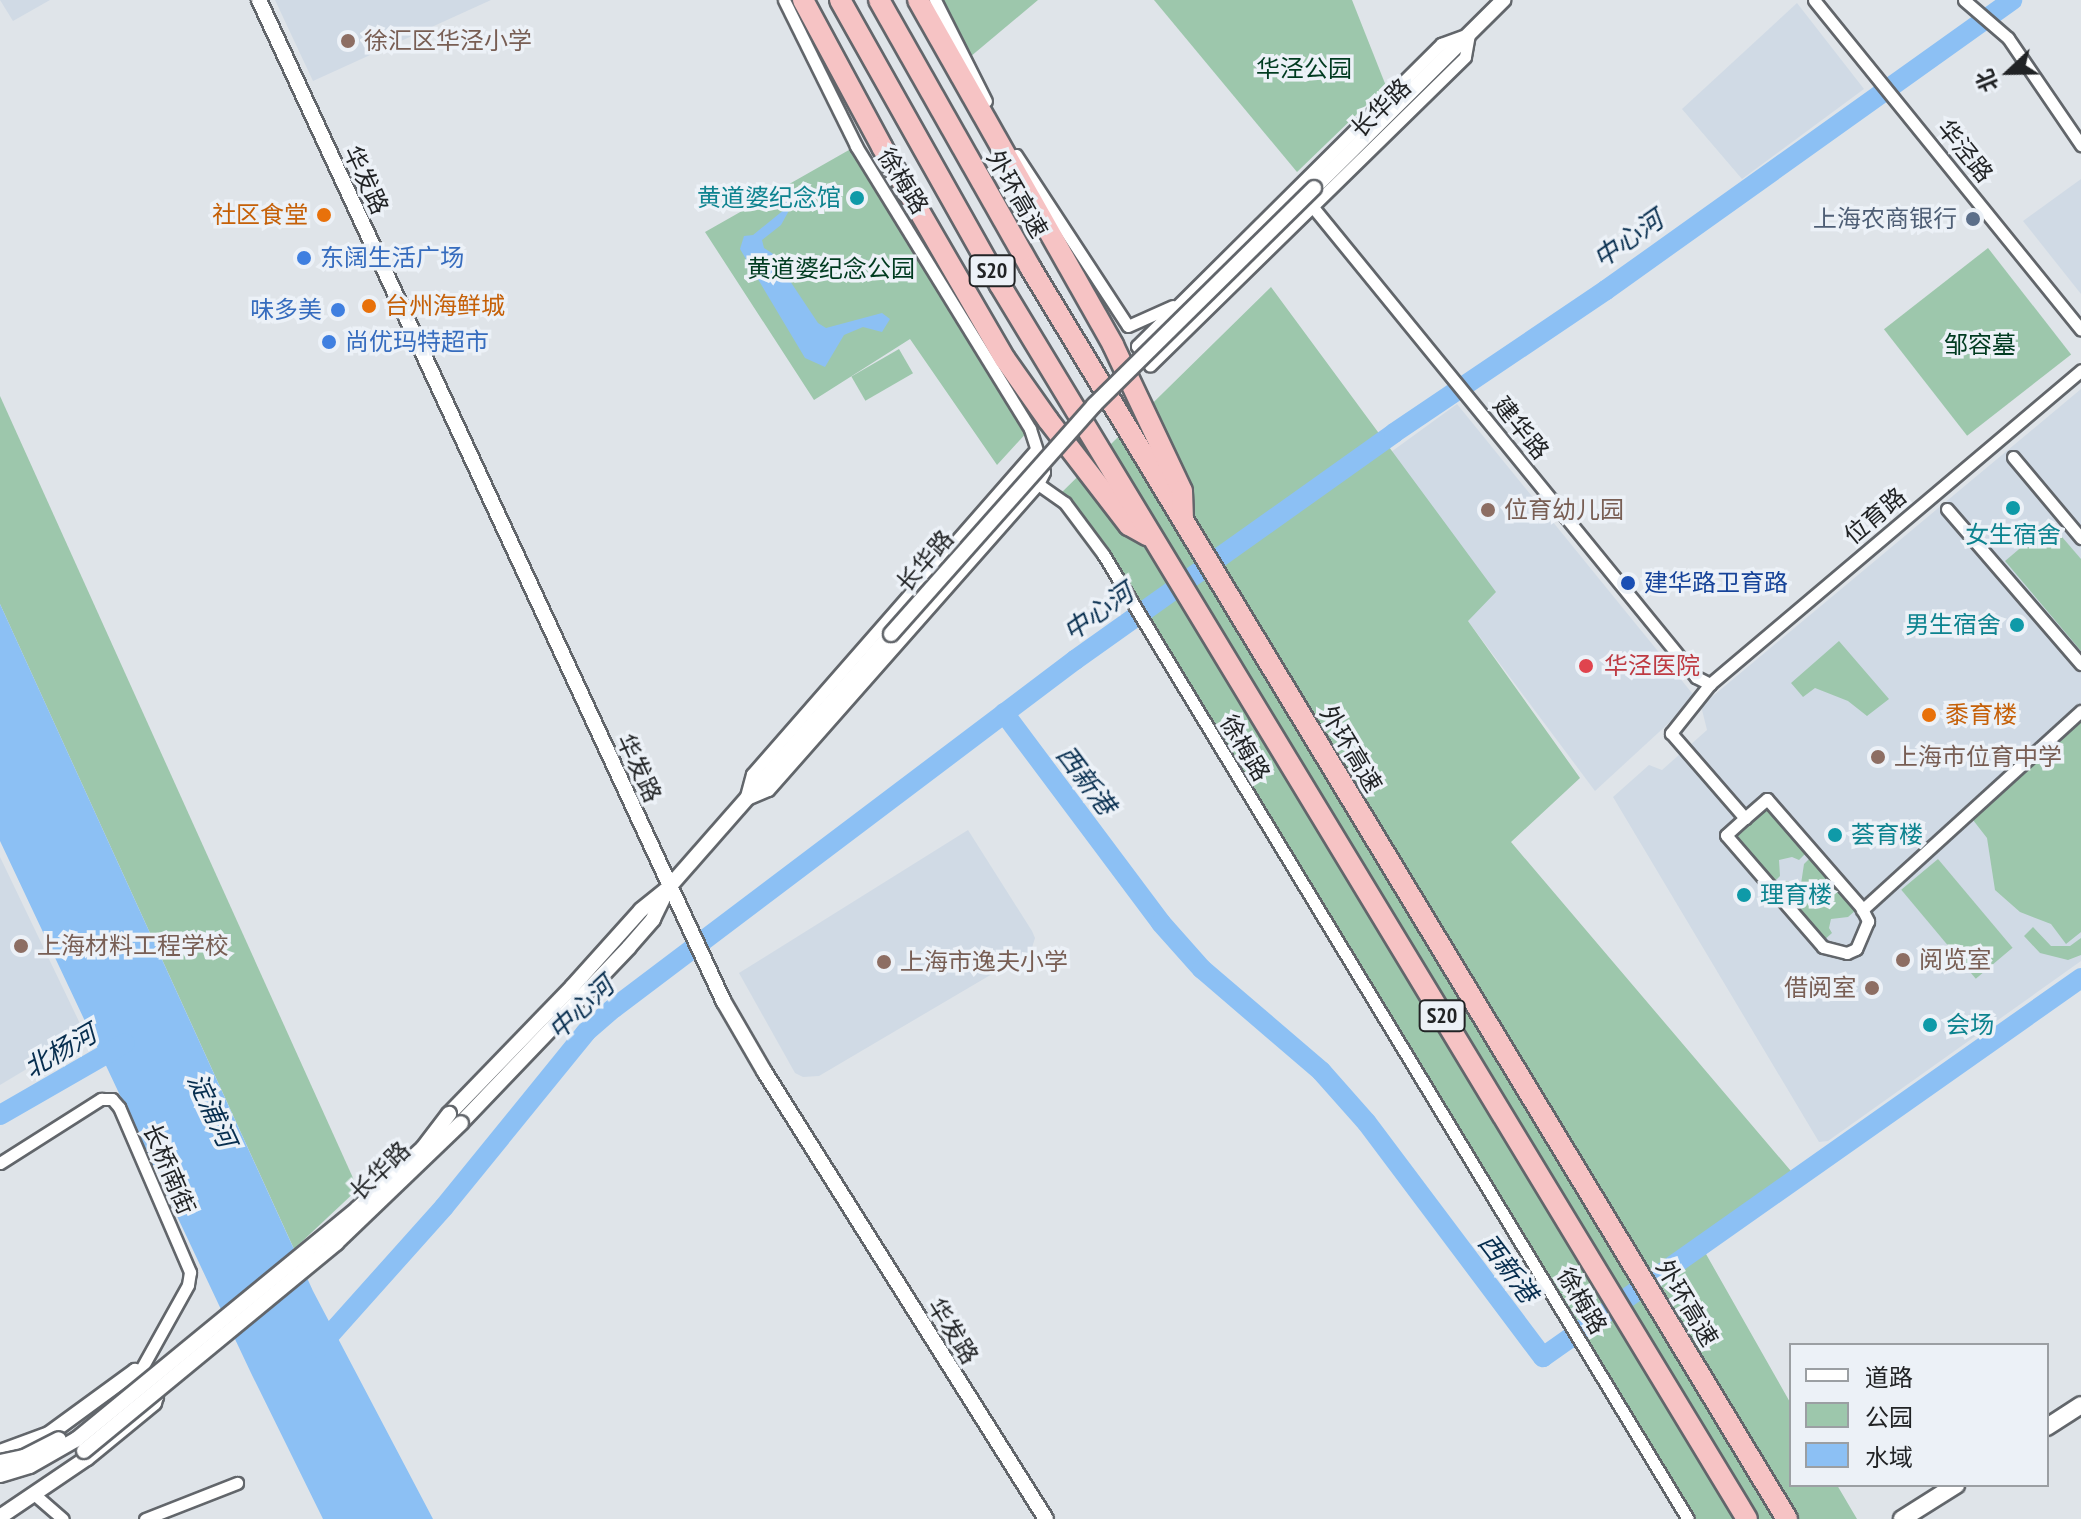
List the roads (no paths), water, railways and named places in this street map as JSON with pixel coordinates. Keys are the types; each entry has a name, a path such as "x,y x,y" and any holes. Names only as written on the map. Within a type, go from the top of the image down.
{"highway":[{"path":"803,0 926,225 1019,380 1129,525 1152,538"},
{"name":"S20","path":"840,0 962,221 1747,1519"},
{"name":"外环高速","path":"879,0 985,191 1787,1519"},
{"path":"918,0 1113,345 1182,491 1183,521"}],"main road":[{"path":"2049,1426 2081,1405"},
{"path":"1902,1519 1953,1487"}],"street":[{"name":"华发路","path":"259,0 709,971 764,1071 1046,1519"},
{"name":"徐梅路","path":"784,0 856,146 1030,429 1044,472 1038,484 1065,503 1125,591 1688,1519"},
{"path":"935,0 1003,134 1128,326 1181,302"},
{"name":"长华路","path":"0,1508 84,1451 336,1243 455,1119 641,910 669,887 1094,405 1503,0"},
{"name":"华泾路","path":"1814,0 2081,330"},
{"path":"1969,3 2008,38 2081,145"},
{"name":"长华路","path":"1469,34 1465,57 1150,365 1137,346 1441,44 1469,34"},
{"name":"建华路","path":"1312,206 1696,677 1710,684"},
{"name":"位育路","path":"1745,818 1671,733 1710,684 2081,370"},
{"name":"长华路","path":"745,800 752,774 1036,450"},
{"path":"2013,457 2081,538"},
{"name":"长华路","path":"745,800 768,790 1038,484"},
{"path":"1947,509 2081,664"},
{"path":"1862,910 2081,711"},
{"path":"1767,799 1862,910 1868,921 1856,949 1847,953 1823,947 1726,835 1745,818 1767,799"},
{"name":"长桥南街","path":"0,1163 43,1139 101,1099 112,1099 119,1107 190,1272 188,1285 139,1373"},
{"name":"长华路","path":"0,1462 24,1457 69,1434 455,1119"},
{"name":"长华路","path":"0,1475 30,1466 77,1439 357,1209 455,1119"},
{"path":"0,1452 49,1434 77,1417 130,1373 139,1373 156,1396 154,1403 87,1458 0,1517"},
{"path":"145,1519 237,1483"},
{"path":"34,1494 63,1519"}],"water":[{"path":"795,194 797,196 781,225 762,240 764,248 784,261 790,281 818,323 826,328 882,313 890,319 882,332 863,327 844,335 825,367 805,358 740,249 744,236 753,235 785,209 786,201"},
{"name":"淀浦河","path":"0,604 313,1291 433,1519 323,1519 251,1373 0,841"}],"waterway":[{"name":"中心河","path":"318,1348 444,1207 586,1032 614,1008 1075,660 1394,433 1606,290 2012,0"},
{"name":"西新港","path":"1004,713 1161,923 1202,969 1321,1071 1367,1123 1543,1357 2081,978"},
{"name":"北杨河","path":"0,1115 125,1043"}],"place":[{"name":"徐汇区华泾小学","path":"348,41"},
{"name":"黄道婆纪念馆","path":"857,198"},
{"name":"社区食堂","path":"324,215"},
{"name":"上海农商银行","path":"1973,219"},
{"name":"东阔生活广场","path":"304,258"},
{"name":"台州海鲜城","path":"369,306"},
{"name":"味多美","path":"338,310"},
{"name":"尚优玛特超市","path":"329,342"},
{"name":"女生宿舍","path":"2013,508"},
{"name":"位育幼儿园","path":"1488,510"},
{"name":"建华路卫育路","path":"1628,583"},
{"name":"男生宿舍","path":"2017,625"},
{"name":"华泾医院","path":"1586,666"},
{"name":"黍育楼","path":"1929,715"},
{"name":"上海市位育中学","path":"1878,757"},
{"name":"荟育楼","path":"1835,835"},
{"name":"理育楼","path":"1744,895"},
{"name":"上海材料工程学校","path":"21,946"},
{"name":"阅览室","path":"1903,960"},
{"name":"上海市逸夫小学","path":"884,962"},
{"name":"借阅室","path":"1872,988"},
{"name":"会场","path":"1930,1025"}],"park label":[{"name":"华泾公园","path":"1304,69"},
{"name":"黄道婆纪念公园","path":"831,269"},
{"name":"邹容墓","path":"1980,345"}]}
